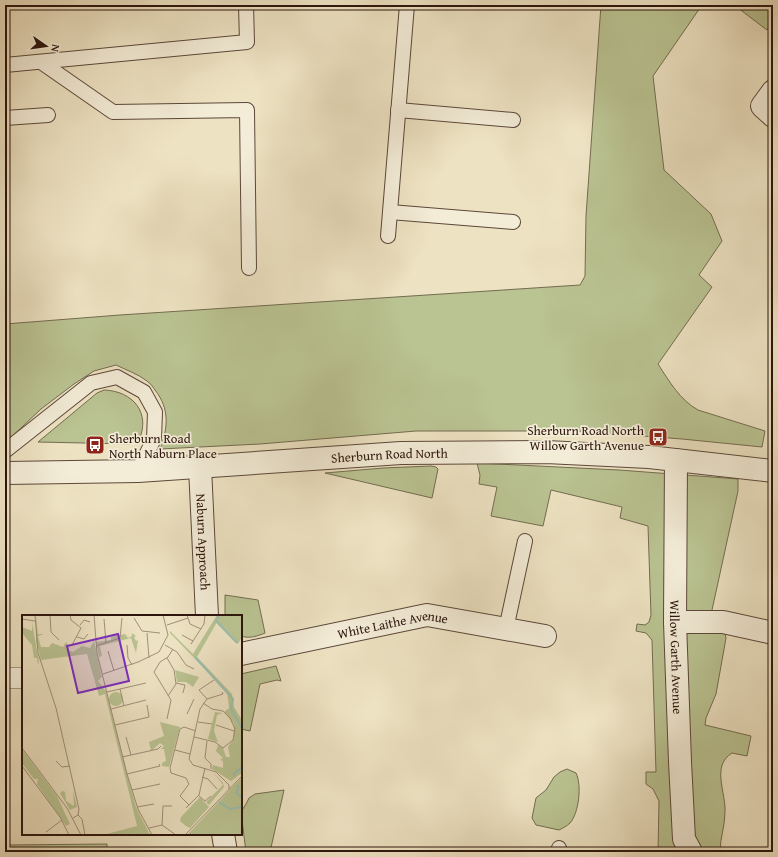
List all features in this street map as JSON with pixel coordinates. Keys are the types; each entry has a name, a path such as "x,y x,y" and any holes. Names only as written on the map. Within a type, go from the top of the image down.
{"street":[{"path":"773,91 762,106 773,116"},
{"name":"Sherburn Road North","path":"5,473 138,471 401,453 546,452 676,460 773,471"},
{"name":"Willow Garth Avenue","path":"676,460 675,622 684,839 691,852"},
{"name":"Naburn Approach","path":"200,467 207,615"},
{"name":"White Laithe Avenue","path":"242,654 427,615 545,636"},
{"path":"675,622 723,622 773,633"},
{"path":"5,678 22,678"},
{"path":"223,835 226,852"}],"lane":[{"path":"5,65 247,42 246,5"},
{"path":"388,236 407,5"},
{"path":"41,62 113,112 247,110 249,268"},
{"path":"398,110 513,120"},
{"path":"5,118 48,115"},
{"path":"390,212 513,222"},
{"path":"5,451 91,383 117,377 144,392 155,412 154,439 138,471"},
{"path":"506,629 525,541"}],"green space":[{"path":"601,5 702,5 653,76 664,170 711,214 722,241 699,275 712,287 658,364 680,396 698,410 765,431 762,447 578,431 416,431 260,444 160,449 165,434 166,419 160,397 147,381 116,365 94,371 74,384 41,409 5,443 5,324 580,285 585,276 586,216"},
{"path":"734,5 773,5 773,22 767,30"},
{"path":"104,390 123,394 137,405 143,421 139,440 130,444 38,442 97,393"},
{"path":"477,463 619,470 738,479 738,491 712,610 723,622 726,638 716,694 706,718 705,725 751,736 747,756 732,753 726,758 722,765 721,780 725,812 720,852 658,852 659,801 653,789 646,784 646,772 656,772 652,640 646,633 636,631 637,624 645,625 649,622 651,615 648,526 620,518 622,507 551,490 543,526 491,516 497,487 479,484 480,475"},
{"path":"431,466 438,469 432,498 325,473 383,468"},
{"path":"225,595 258,600 265,633 250,637 242,636 242,615 225,615"},
{"path":"276,666 281,681 277,680 260,684 250,731 242,729 242,674"},
{"path":"567,769 576,773 578,778 579,799 576,813 569,824 559,830 536,825 532,818 536,798 546,790 554,777"},
{"path":"284,790 270,852 246,852 242,810 249,798 255,794"},
{"path":"107,844 107,852 5,852 5,845"}],"place":[{"name":"Sherburn Road North Willow Garth Avenue","path":"658,437"},
{"name":"Sherburn Road North Naburn Place","path":"95,445"}]}
